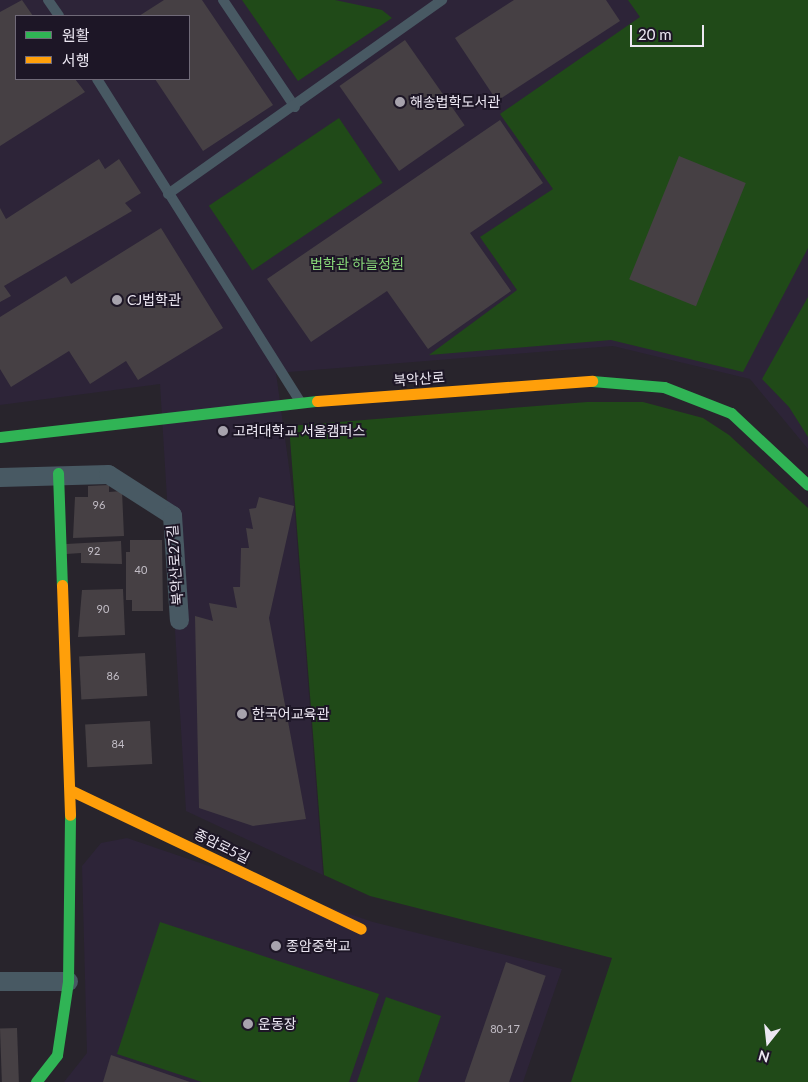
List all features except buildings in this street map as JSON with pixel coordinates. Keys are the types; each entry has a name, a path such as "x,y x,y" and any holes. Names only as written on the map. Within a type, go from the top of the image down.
{"street":[{"name":"북악산로","path":"0,437 301,403 578,382 642,383 688,394 732,412 808,484"},
{"name":"북악산로27길","path":"0,477 58,473 108,474 172,515 179,620"},
{"path":"36,1082 57,1055 68,980 70,790 58,473"},
{"name":"종암로5길","path":"70,790 361,929"},
{"path":"0,981 68,980"}],"lane":[{"path":"48,0 58,15"},
{"path":"223,0 296,107"},
{"path":"168,194 296,107 442,0"},
{"path":"97,80 301,403"}],"shaded area":[{"name":"고려대학교 서울캠퍼스","path":"0,0 808,0 808,449 750,379 613,346 276,373 294,503 323,875 186,811 160,384 0,405"},
{"name":"종암중학교","path":"127,838 373,922 562,969 523,1082 64,1082 87,1053 82,866 101,843"}],"green space":[{"path":"242,0 335,0 382,10 392,18 298,81"},
{"path":"628,0 808,0 808,248 743,372 611,340 429,355 517,290 480,237 553,189 500,114 640,17"},
{"path":"339,118 383,183 252,270 209,206"},
{"path":"808,297 808,437 789,407 762,379"},
{"path":"587,402 643,402 703,418 729,435 808,508 808,1082 571,1082 612,958 370,896 324,875 289,426"},
{"name":"운동장","path":"160,922 379,994 349,1082 202,1082 117,1054"},
{"path":"386,997 441,1016 418,1082 357,1082"}],"traffic: fast":[{"path":"592,381 664,387 731,413 808,485"},
{"path":"0,437 317,401"},
{"path":"58,473 62,585"},
{"path":"36,1082 57,1055 68,981 70,815"}],"traffic: slow":[{"path":"317,401 592,381"},
{"path":"62,585 70,815"},
{"path":"70,790 361,929"}],"place":[{"name":"해송법학도서관","path":"400,102"},
{"name":"CJ법학관","path":"117,300"},
{"name":"고려대학교 서울캠퍼스","path":"223,431"},
{"name":"한국어교육관","path":"242,714"},
{"name":"종암중학교","path":"276,946"},
{"name":"운동장","path":"248,1024"}],"park label":[{"name":"법학관 하늘정원","path":"357,264"}]}
